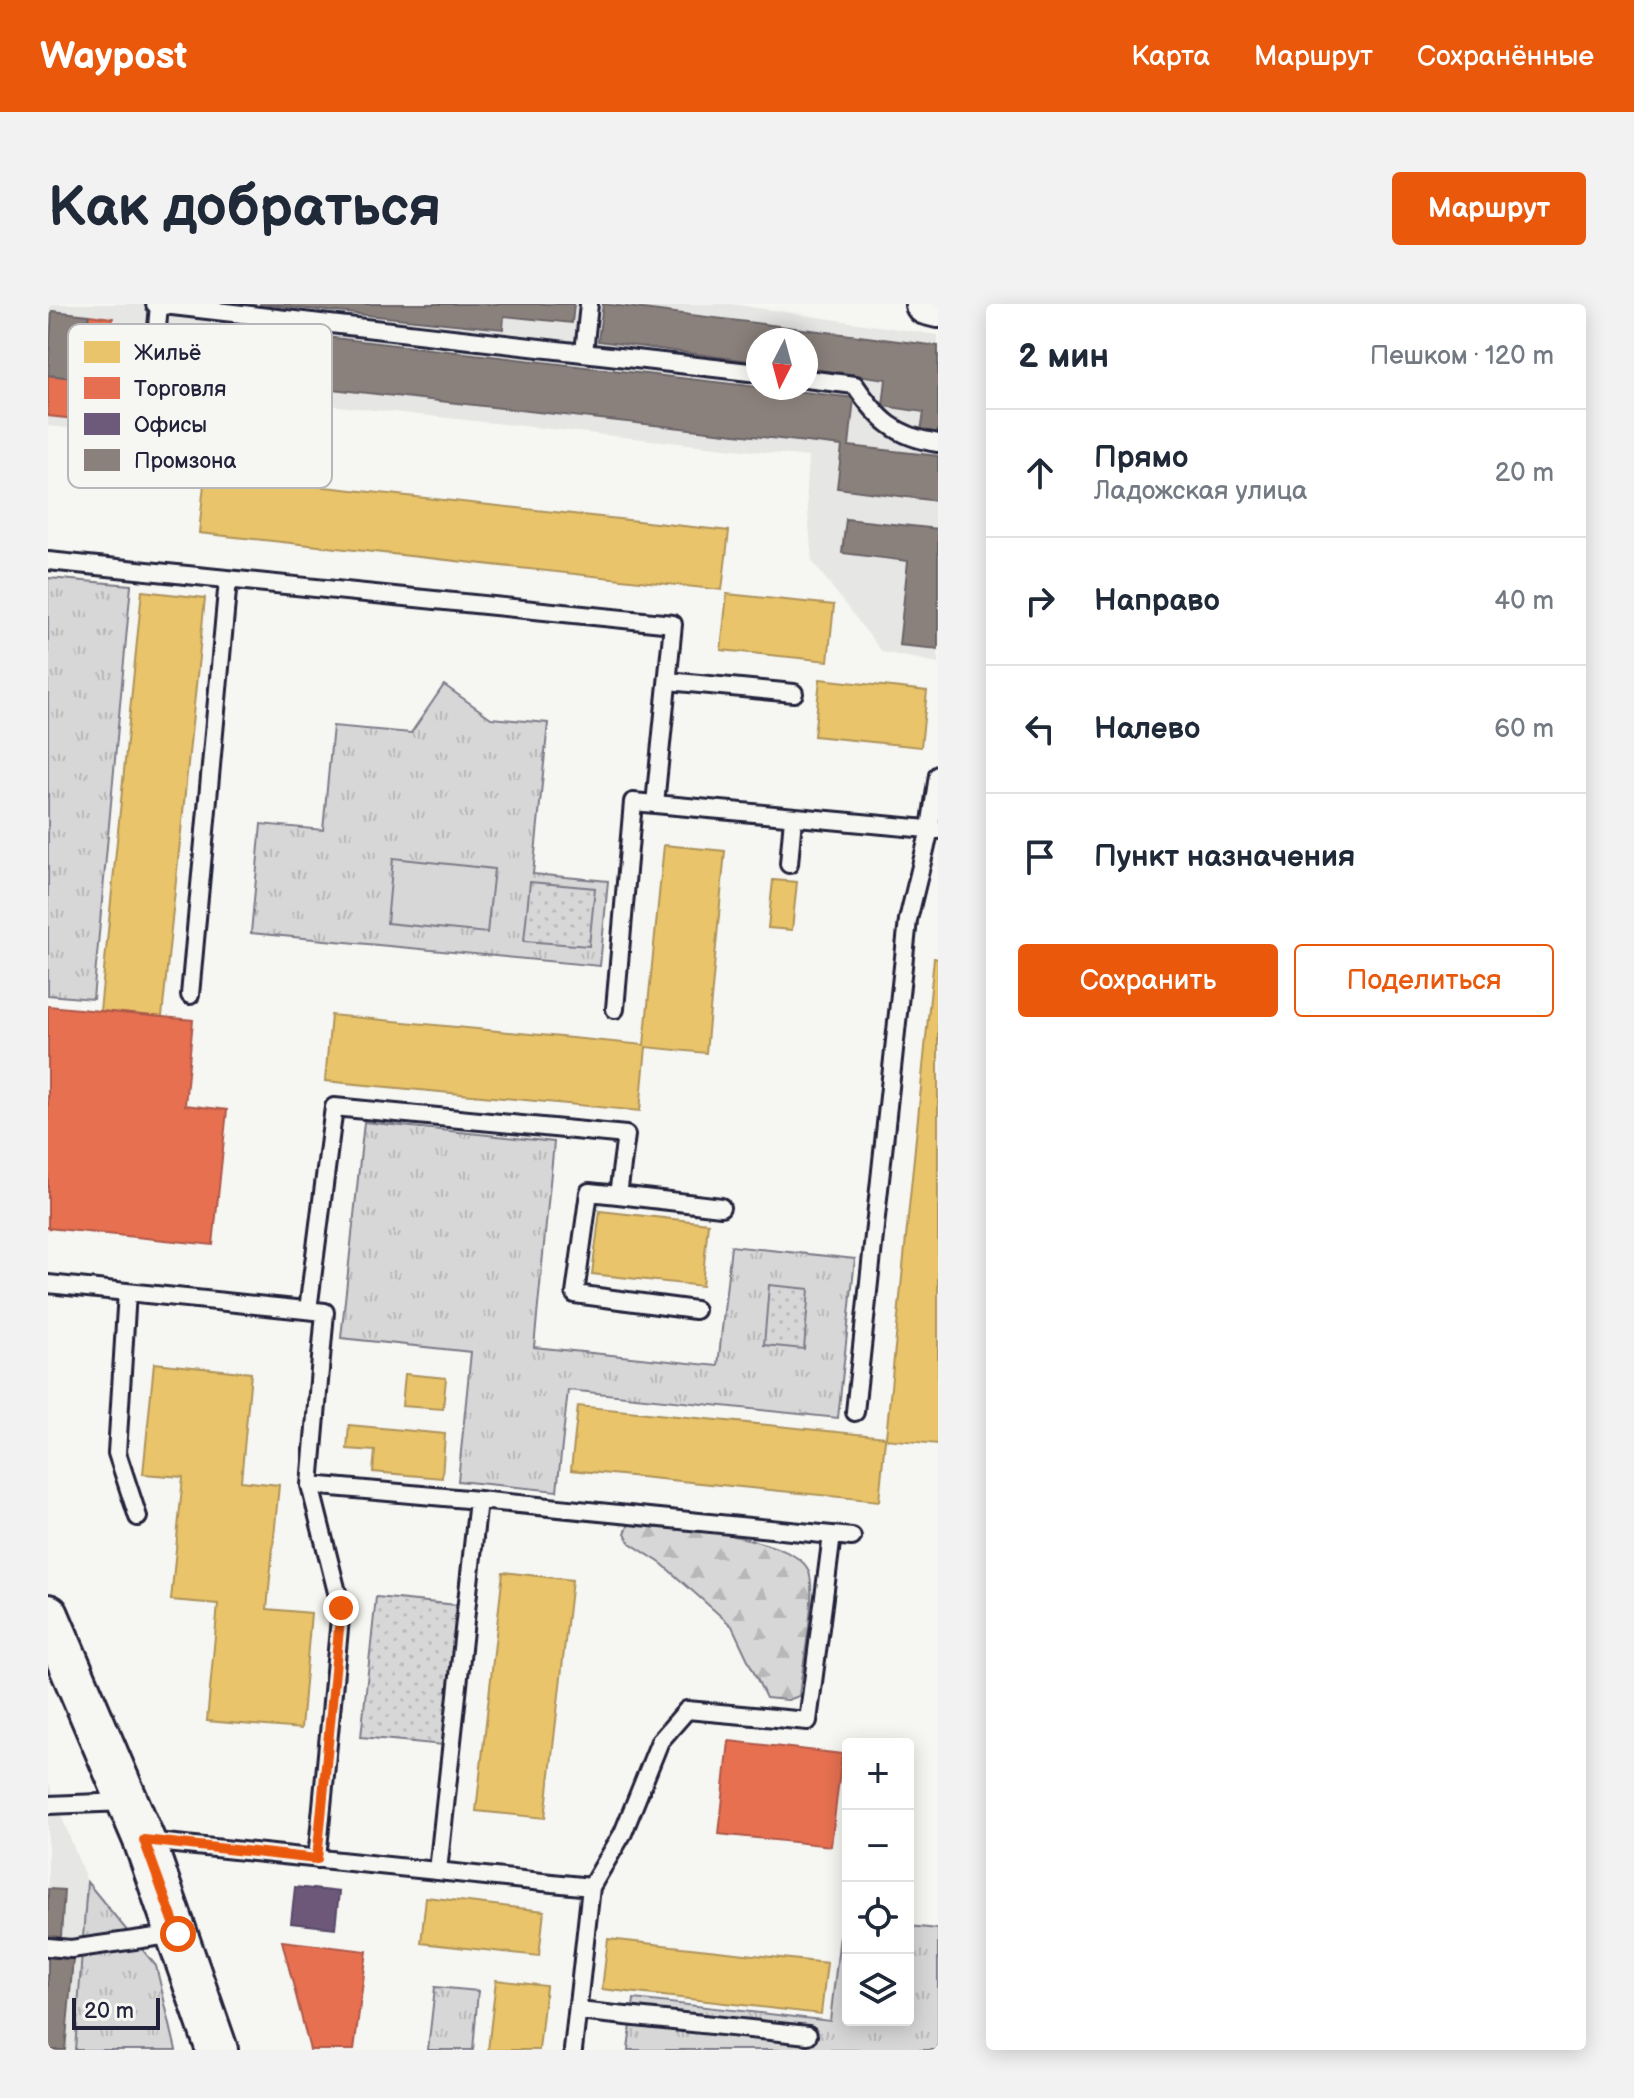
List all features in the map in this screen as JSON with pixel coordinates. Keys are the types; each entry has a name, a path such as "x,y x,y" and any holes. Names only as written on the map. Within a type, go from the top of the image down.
{"street":[{"path":"926,304 938,307"},
{"path":"48,1615 144,1840 217,2050"}],"lane":[{"path":"156,324 157,304 331,324"},
{"path":"584,353 589,304"},
{"path":"332,324 746,372"},
{"path":"818,380 855,385 869,406 907,439 938,443"},
{"path":"48,561 673,624 655,804"},
{"path":"190,995 228,580"},
{"path":"668,681 794,693"},
{"path":"855,1412 908,920 934,829 938,775"},
{"path":"615,1009 633,802 934,829"},
{"path":"789,864 793,818"},
{"path":"308,1310 334,1107 626,1135 618,1195"},
{"path":"695,1310 575,1294 589,1192 721,1207"},
{"path":"48,1284 325,1312 310,1485 341,1608 317,1859"},
{"path":"127,1292 117,1453 138,1517"},
{"path":"310,1485 852,1537"},
{"path":"438,1871 478,1500"},
{"path":"573,2050 591,1887 623,1833 660,1741 687,1710 808,1721 832,1535"},
{"path":"48,1805 128,1802"},
{"path":"144,1840 591,1887"},
{"path":"48,1947 71,1949 178,1934"},
{"path":"578,2011 808,2035"}],"shaded area":[{"path":"48,304 731,304 938,335 938,663 882,652 812,561 806,487 808,457 332,405 332,324 68,324 68,428 48,426"},
{"path":"48,1781 87,1882 75,2050 48,2050"}],"green space":[{"path":"48,578 131,585 93,999 48,995"},
{"path":"444,685 491,718 548,723 533,874 608,881 600,966 251,933 261,824 323,830 333,726 411,733"},
{"path":"393,858 494,869 487,933 387,923"},
{"path":"530,882 595,888 589,946 524,941"},
{"path":"364,1122 554,1142 534,1347 718,1366 731,1246 855,1259 838,1418 568,1390 557,1491 458,1481 471,1352 341,1338"},
{"path":"769,1285 809,1289 804,1349 764,1345"},
{"path":"629,1524 698,1530 757,1541 800,1560 809,1572 811,1598 799,1696 788,1700 766,1698 732,1626 662,1564 630,1543 625,1533"},
{"path":"376,1597 457,1605 443,1745 361,1737"},
{"path":"87,1882 156,1966 176,2050 75,2050"},
{"path":"841,1927 842,2026 914,2026 914,1927 938,1929 938,2050 628,2050 634,1999 830,2021"},
{"path":"435,1987 478,1991 473,2050 428,2050"}],"building: Жильё":[{"path":"204,488 332,488 729,531 722,590 199,533"},
{"path":"142,591 205,598 162,1017 100,1011"},
{"path":"727,594 834,605 828,661 721,650"},
{"path":"820,679 927,691 921,747 814,736"},
{"path":"664,845 725,851 706,1053 646,1047 640,1111 325,1081 331,1015 644,1045"},
{"path":"773,880 797,882 792,930 768,928"},
{"path":"934,958 938,959 938,1444 885,1439 879,1501 571,1470 578,1406 886,1437"},
{"path":"600,1211 708,1223 702,1286 592,1274"},
{"path":"154,1363 251,1373 241,1481 279,1485 267,1609 311,1613 301,1729 207,1721 218,1604 171,1600 183,1477 143,1474"},
{"path":"405,1374 446,1378 443,1409 402,1406"},
{"path":"349,1425 445,1434 442,1478 373,1472 375,1451 347,1449"},
{"path":"503,1572 572,1580 545,1818 476,1811"},
{"path":"426,1897 544,1911 539,1956 421,1943"},
{"path":"608,1939 827,1963 821,2014 602,1989"},
{"path":"496,1980 546,1986 539,2050 488,2050"}],"building: Торговля":[{"path":"89,315 113,318 112,324 88,324"},
{"path":"48,375 68,377 68,418 48,416"},
{"path":"48,1006 193,1020 185,1105 227,1110 213,1245 48,1228"},
{"path":"729,1741 842,1754 831,1846 719,1834"},
{"path":"282,1941 367,1951 354,2050 310,2050"}],"building: Офисы":[{"path":"295,1887 339,1892 335,1928 291,1923"}],"building: Промзона":[{"path":"259,304 574,304 572,323 504,316 503,329"},
{"path":"603,304 794,328 746,328 746,360 598,341"},
{"path":"52,311 89,315 88,324 68,324 68,377 48,375"},
{"path":"818,331 938,346 938,433 921,431 924,412 883,406 886,379 818,370"},
{"path":"332,338 746,386 746,400 818,400 818,394 854,398 849,446 938,456 938,501 837,488 842,446 332,389"},
{"path":"846,519 938,529 938,649 899,645 908,561 842,553"},
{"path":"48,1889 64,1890 61,1937 48,1936"},
{"path":"48,1957 73,1959 65,2050 48,2050"}],"route":[{"path":"178,1934 144,1840 317,1859 341,1608"}]}
